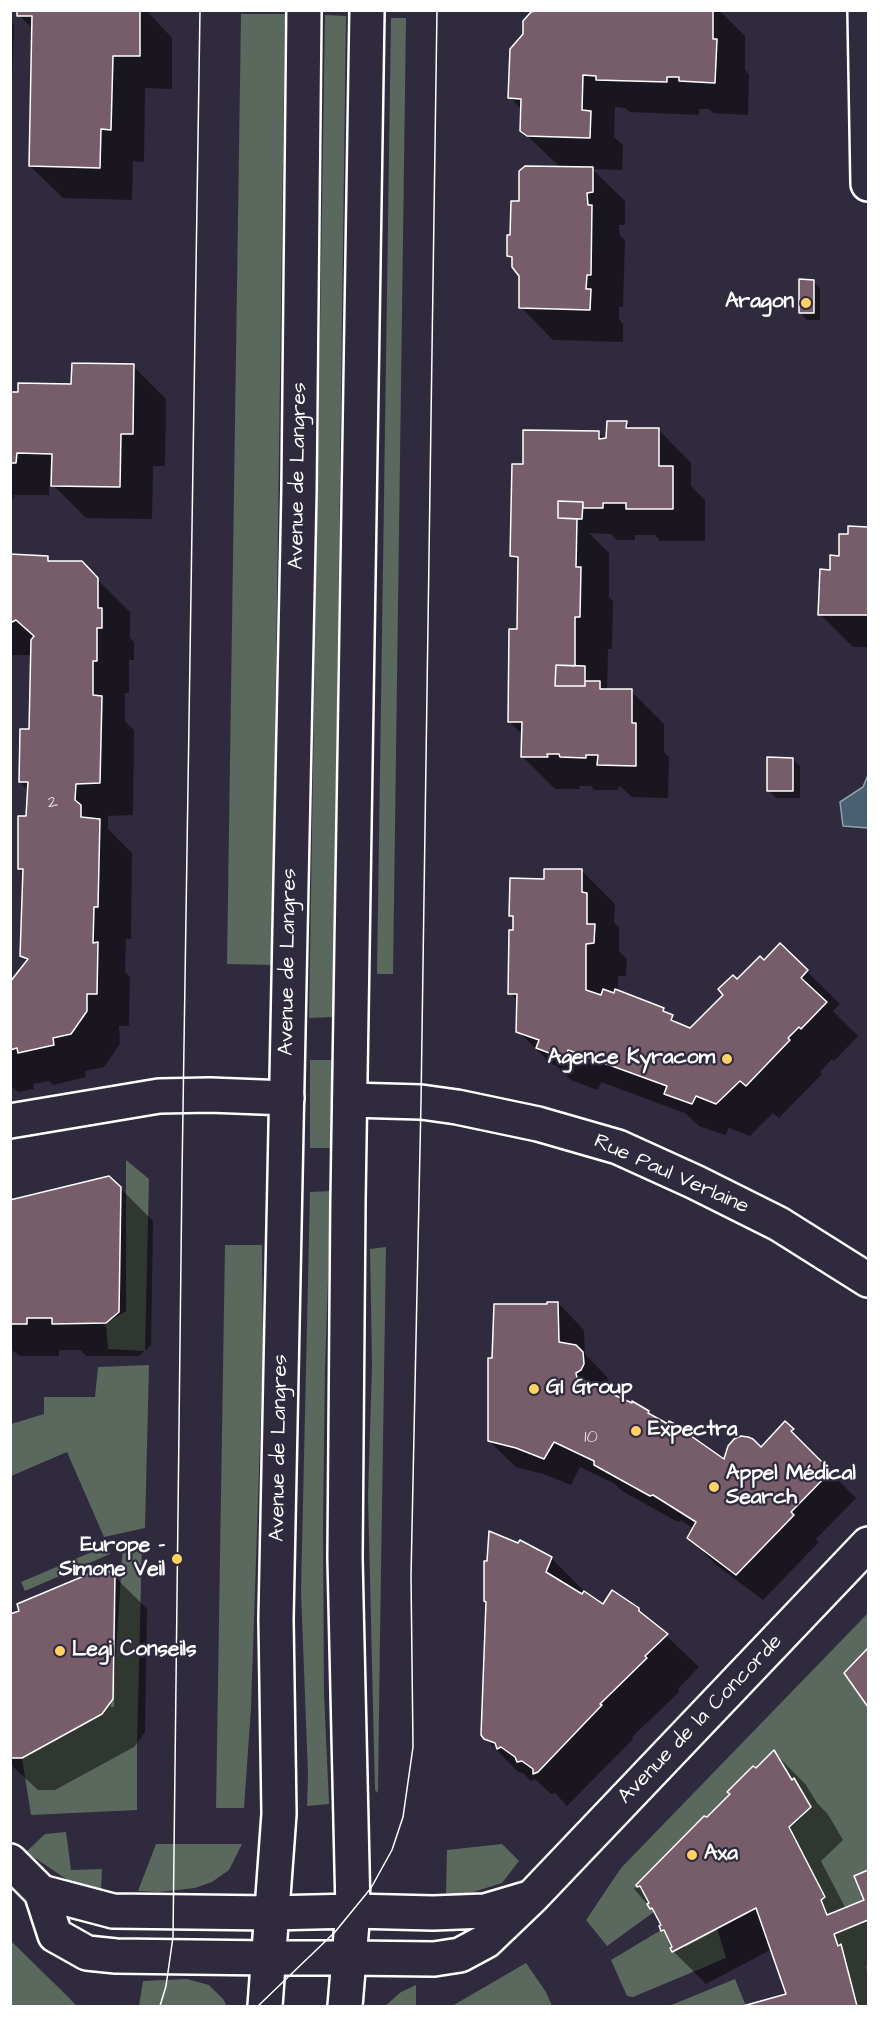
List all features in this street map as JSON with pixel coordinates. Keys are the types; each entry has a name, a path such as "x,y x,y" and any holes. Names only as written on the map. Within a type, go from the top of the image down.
{"main road":[{"name":"Avenue de Langres","path":"265,2007 279,1814 276,1619 299,490 304,10"},
{"path":"345,2007 353,1911 345,1558 367,10"},
{"path":"865,10 868,184"},
{"path":"10,1121 159,1096 287,1098"},
{"name":"Rue Paul Verlaine","path":"350,1100 421,1101 458,1107 538,1124 618,1148 695,1182 779,1224 868,1280"},
{"name":"Avenue de la Concorde","path":"41,1892 55,1935 87,1953 116,1956 434,1959 460,1955 486,1941 533,1896 868,1544"},
{"path":"10,1861 41,1892"},
{"name":"Avenue de la Concorde","path":"41,1892 113,1911 272,1913 485,1911 533,1896"}],"green space":[{"path":"241,14 285,14 272,965 227,964"},
{"path":"325,15 346,16 333,1017 309,1018"},
{"path":"391,18 406,18 393,974 377,974"},
{"path":"310,1060 331,1060 331,1148 310,1148"},
{"path":"126,1160 149,1179 145,1351 108,1349 106,1323 126,1311"},
{"path":"331,1191 323,1528 324,1693 329,1804 307,1806 308,1775 301,1591 310,1192"},
{"path":"225,1245 262,1245 263,1352 251,1708 244,1808 216,1808"},
{"path":"386,1247 378,1793 375,1790 368,1496 372,1366 370,1249"},
{"path":"149,1365 145,1528 104,1537 67,1452 11,1476 11,1424 44,1414 44,1397 95,1397 98,1367"},
{"path":"142,1542 137,1810 31,1815 22,1758 113,1699 123,1544"},
{"path":"106,1546 110,1554 25,1591 21,1582"},
{"path":"868,1613 868,1648 845,1673 868,1707 868,1870 854,1876 864,1900 827,1915 821,1900 825,1897 789,1827 811,1806 795,1778 792,1780 774,1751 727,1792 730,1794 707,1817 703,1816 636,1885 640,1886 649,1903 647,1904 649,1909 652,1908 654,1912 607,1946 586,1920 621,1868"},
{"path":"66,1832 71,1870 102,1869 101,1892 78,1887 26,1852 45,1834"},
{"path":"156,1844 242,1844 229,1870 212,1882 195,1888 159,1892 138,1891"},
{"path":"502,1844 519,1861 502,1883 470,1893 446,1894 447,1850"},
{"path":"868,1920 868,2006 857,2006 842,1945 838,1946 834,1934"},
{"path":"717,1928 726,1958 633,1997 627,1996 611,1960 661,1930 664,1930 672,1952"},
{"path":"11,1941 59,1988 77,2006 11,2006"},
{"path":"526,1963 546,1992 552,2006 452,2006"},
{"path":"187,1979 209,1985 227,2006 139,2006 143,1981"},
{"path":"735,1979 746,2006 669,2006"},
{"path":"416,1985 416,2006 385,2006 401,1992"}],"water":[{"path":"868,775 868,828 843,826 840,802 863,787"}],"building":[{"path":"17,10 140,10 140,56 113,56 111,130 101,129 100,168 29,166 32,16 17,16"},
{"path":"539,10 713,10 713,39 717,39 715,83 679,81 679,77 667,77 667,82 596,80 596,76 583,75 582,110 591,111 590,138 527,136 520,131 521,99 508,98 510,49 523,34 523,21 531,12"},
{"path":"525,166 593,167 593,192 587,193 588,205 592,205 591,275 587,275 586,289 591,289 590,310 519,308 519,276 512,267 512,257 507,256 507,235 510,235 511,201 519,201 519,171"},
{"name":"Aragon","path":"799,279 814,280 814,313 799,313"},
{"path":"72,363 134,364 133,434 121,434 120,487 51,486 52,454 17,453 16,463 10,463 10,392 18,392 18,383 71,384"},
{"path":"607,421 627,421 626,428 659,428 659,466 673,466 673,509 626,509 626,503 603,503 603,508 583,508 583,502 558,501 558,518 577,519 576,567 581,567 580,617 575,617 575,666 556,665 555,686 585,686 585,681 600,681 600,689 632,689 632,723 636,723 636,766 597,765 598,755 586,755 586,758 560,757 559,754 547,754 548,757 521,757 522,722 508,722 509,629 517,629 518,557 510,556 512,464 523,464 523,430 599,431 599,439 606,438"},
{"path":"558,501 583,502 582,519 558,518"},
{"path":"848,526 868,527 868,615 818,615 820,569 830,570 830,555 839,556 839,534 848,534"},
{"path":"10,554 48,556 48,561 82,561 98,578 98,608 102,608 102,628 97,628 97,661 93,661 93,695 102,696 100,783 76,784 75,800 81,805 81,817 100,819 98,907 94,907 93,943 98,942 97,994 87,994 87,1011 71,1034 53,1038 54,1045 18,1053 17,1048 10,1050 10,982 28,959 20,956 23,869 18,869 18,816 26,816 28,782 19,782 20,729 29,729 31,640 34,636 16,620 10,623"},
{"path":"556,665 585,666 585,686 555,686"},
{"path":"767,757 793,758 793,791 767,791"},
{"path":"544,869 582,869 582,892 587,893 587,924 595,924 594,943 586,944 586,990 601,995 603,989 614,993 615,989 664,1008 663,1011 673,1015 671,1020 690,1028 723,995 718,989 733,975 737,979 760,956 764,960 780,943 808,970 801,978 827,1002 801,1029 799,1027 788,1038 790,1040 746,1086 740,1081 716,1104 696,1096 692,1104 664,1094 667,1086 568,1050 565,1059 536,1048 539,1040 516,1032 517,994 508,994 509,930 513,930 513,916 509,916 510,878 544,879"},
{"path":"109,1176 121,1187 119,1312 106,1323 52,1324 52,1318 27,1318 27,1324 10,1324 10,1200"},
{"path":"547,1302 558,1302 559,1342 576,1345 583,1352 584,1364 576,1373 577,1378 632,1403 632,1401 668,1424 669,1421 684,1429 724,1459 728,1446 734,1439 741,1436 748,1437 761,1447 785,1421 794,1429 791,1431 831,1471 791,1512 794,1515 736,1575 687,1538 696,1522 653,1495 650,1496 594,1465 594,1461 554,1442 544,1459 516,1448 488,1441 488,1358 492,1358 494,1304 547,1304"},
{"path":"489,1531 518,1543 520,1540 552,1557 546,1572 582,1594 584,1591 603,1604 612,1590 639,1608 639,1611 668,1634 538,1772 533,1774 533,1769 522,1761 517,1762 515,1757 501,1747 497,1749 495,1743 484,1739 481,1735 486,1602 484,1601 484,1561 487,1561"},
{"path":"103,1568 115,1575 113,1699 102,1714 22,1758 10,1758 10,1614 19,1611 17,1604"},
{"path":"868,1648 868,1707 844,1673"},
{"path":"774,1750 811,1807 789,1827 825,1897 821,1900 827,1915 864,1900 854,1876 868,1870 868,1920 834,1934 838,1946 841,1944 857,2006 743,2006 786,1994 756,1908 672,1952 664,1930 661,1931 659,1926 661,1925 652,1908 650,1909 647,1904 649,1903 640,1886 636,1885 704,1816 707,1817 730,1794 727,1792 753,1766 756,1768"}],"tram line":[{"path":"160,2006 166,1986 173,1937 200,10"},
{"path":"258,2006 335,1932 371,1888 392,1850 403,1817 413,1747 411,1576 421,1102 437,10"}],"place":[{"name":"Aragon","path":"806,303"},
{"name":"Agence Kyracom","path":"727,1059"},
{"name":"GI Group","path":"534,1389"},
{"name":"Expectra","path":"636,1431"},
{"name":"Appel Médical Search","path":"714,1487"},
{"name":"Europe - Simone Veil","path":"177,1559"},
{"name":"Legi Conseils","path":"60,1651"},
{"name":"Axa","path":"692,1855"}]}
